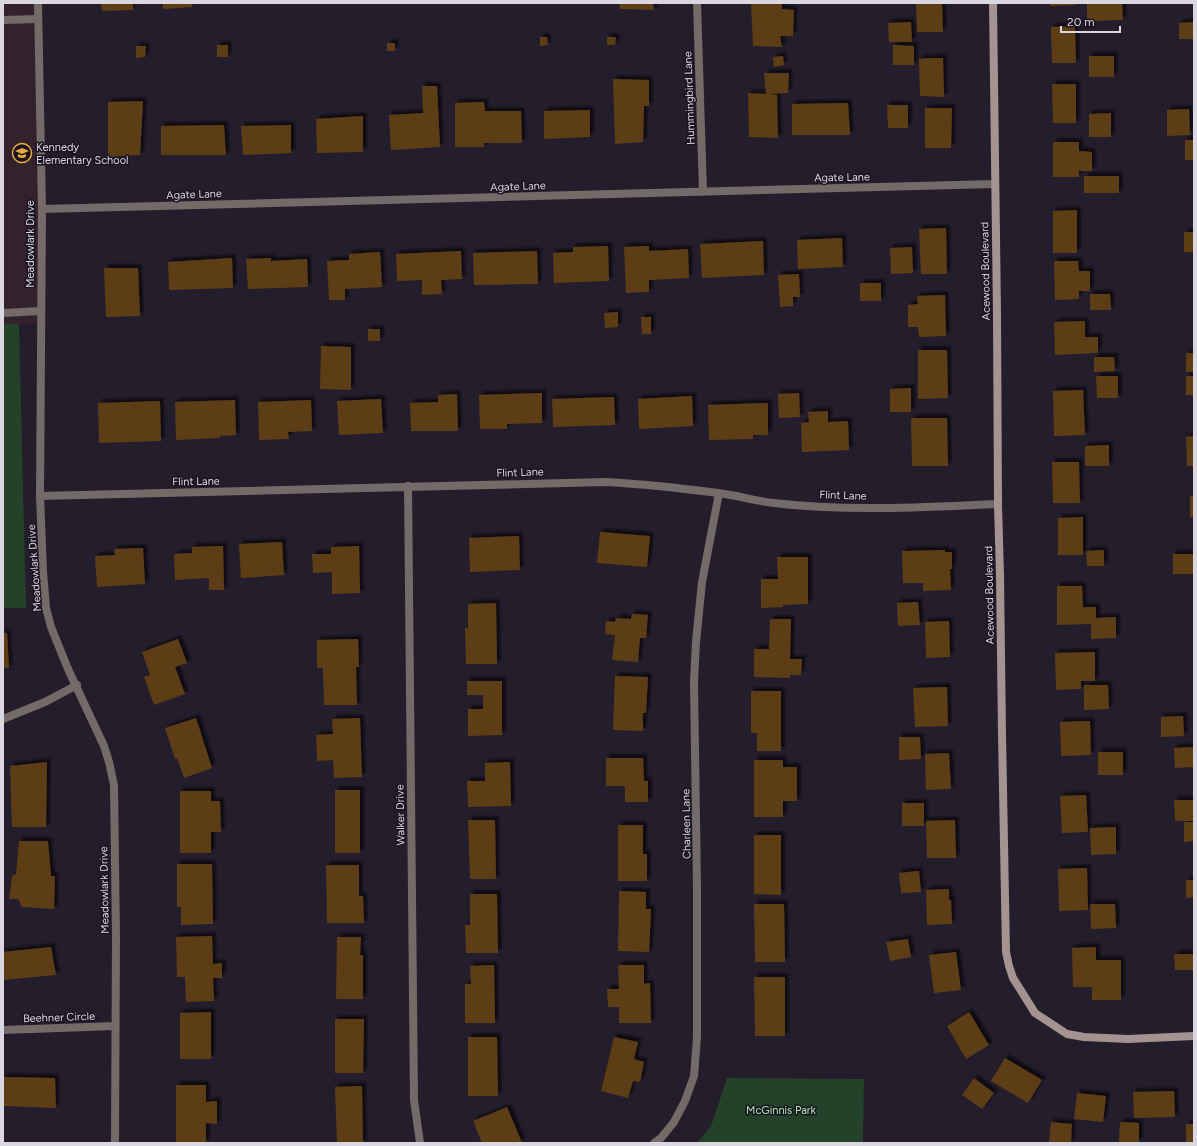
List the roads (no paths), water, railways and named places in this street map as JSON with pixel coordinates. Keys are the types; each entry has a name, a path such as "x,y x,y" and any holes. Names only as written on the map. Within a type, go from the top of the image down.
{"street":[{"name":"Meadowlark Drive","path":"38,3 42,209 40,496 43,571 46,608 51,627 68,669 77,685 104,746 110,762 114,785 115,1143"},
{"name":"Hummingbird Lane","path":"697,3 703,192"},
{"name":"Acewood Boulevard","path":"993,3 998,504 1006,944 1009,966 1013,978 1035,1013 1066,1034 1084,1037 1128,1039 1194,1036"},
{"path":"3,20 38,20"},
{"name":"Agate Lane","path":"42,209 995,184"},
{"path":"3,313 41,311"},
{"name":"Flint Lane","path":"40,496 606,482 657,485 719,493 774,503 827,507 915,508 998,504"},
{"name":"Walker Drive","path":"408,486 414,1100 420,1143"},
{"name":"Charleen Lane","path":"654,1143 661,1138 674,1122 685,1101 694,1076 697,1022 698,887 694,682 702,582 719,493"},
{"path":"3,719 45,702 77,685"},
{"name":"Beehner Circle","path":"3,1030 115,1026"}],"place":[{"name":"Kennedy Elementary School","path":"22,153"}],"park label":[{"name":"McGinnis Park","path":"781,1110"}]}
